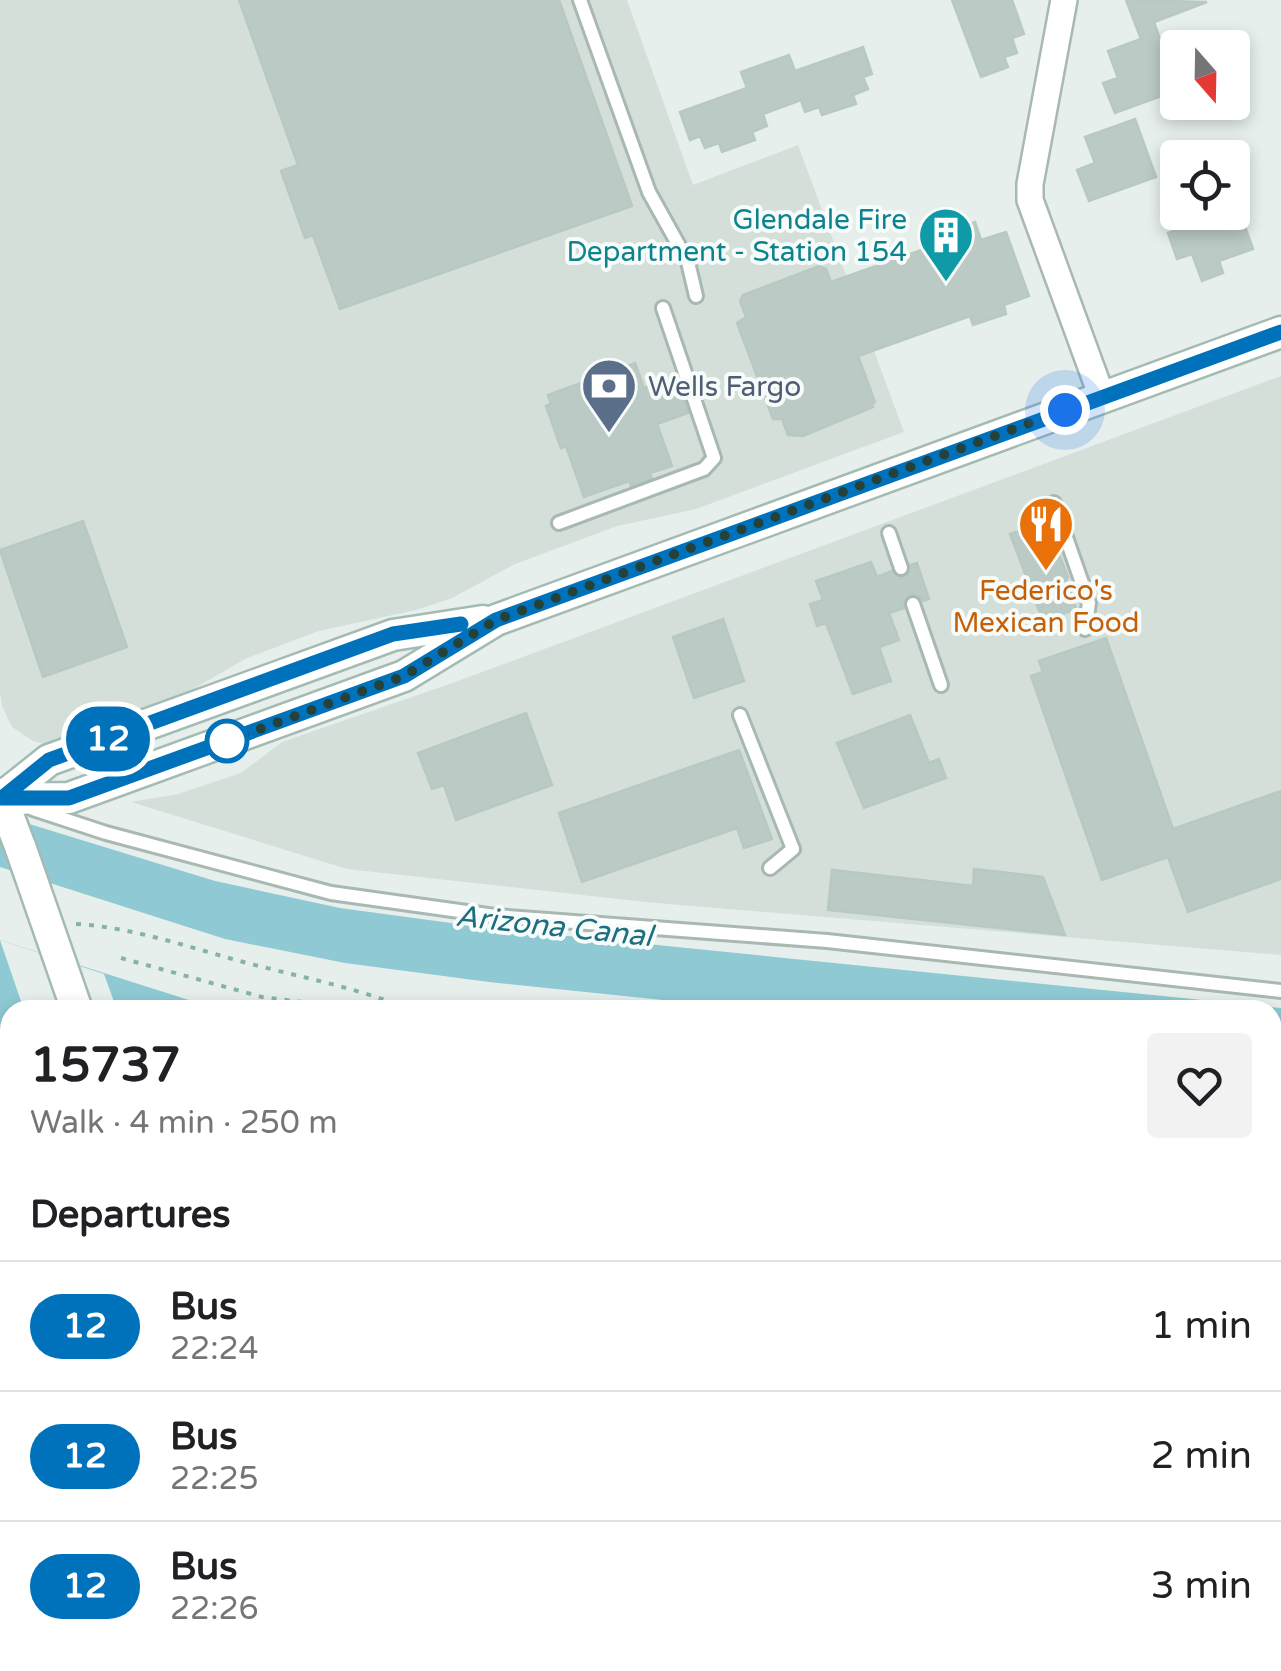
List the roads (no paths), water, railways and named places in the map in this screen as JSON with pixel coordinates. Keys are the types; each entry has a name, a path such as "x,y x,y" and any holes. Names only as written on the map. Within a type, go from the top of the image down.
{"main road":[{"path":"1,797 69,798 86,792 404,676 496,620 1281,332"},
{"path":"1,797 49,760 393,634 496,620"},
{"path":"1,797 73,1000"}],"street":[{"path":"1064,0 1030,200 1102,397"}],"lane":[{"path":"580,0 648,192 688,262 696,296"},
{"path":"559,524 704,469 714,458 663,308"},
{"path":"1054,504 1090,603 1085,629"},
{"path":"889,533 901,568"},
{"path":"914,604 942,685"},
{"path":"740,715 793,849 770,868"},
{"path":"1,797 106,833 350,896 495,916 827,941 1281,991"}],"water":[{"path":"0,815 215,881 340,908 488,928 1202,1000 663,1000 489,982 345,963 225,939 0,867"},
{"path":"0,940 191,1000 0,1000"}],"place":[{"name":"Glendale Fire Department - Station 154","path":"946,284"},
{"name":"Wells Fargo","path":"609,435"},
{"name":"Federico's Mexican Food","path":"1046,573"}],"water label":[{"name":"Arizona Canal","path":"554,926"}]}
